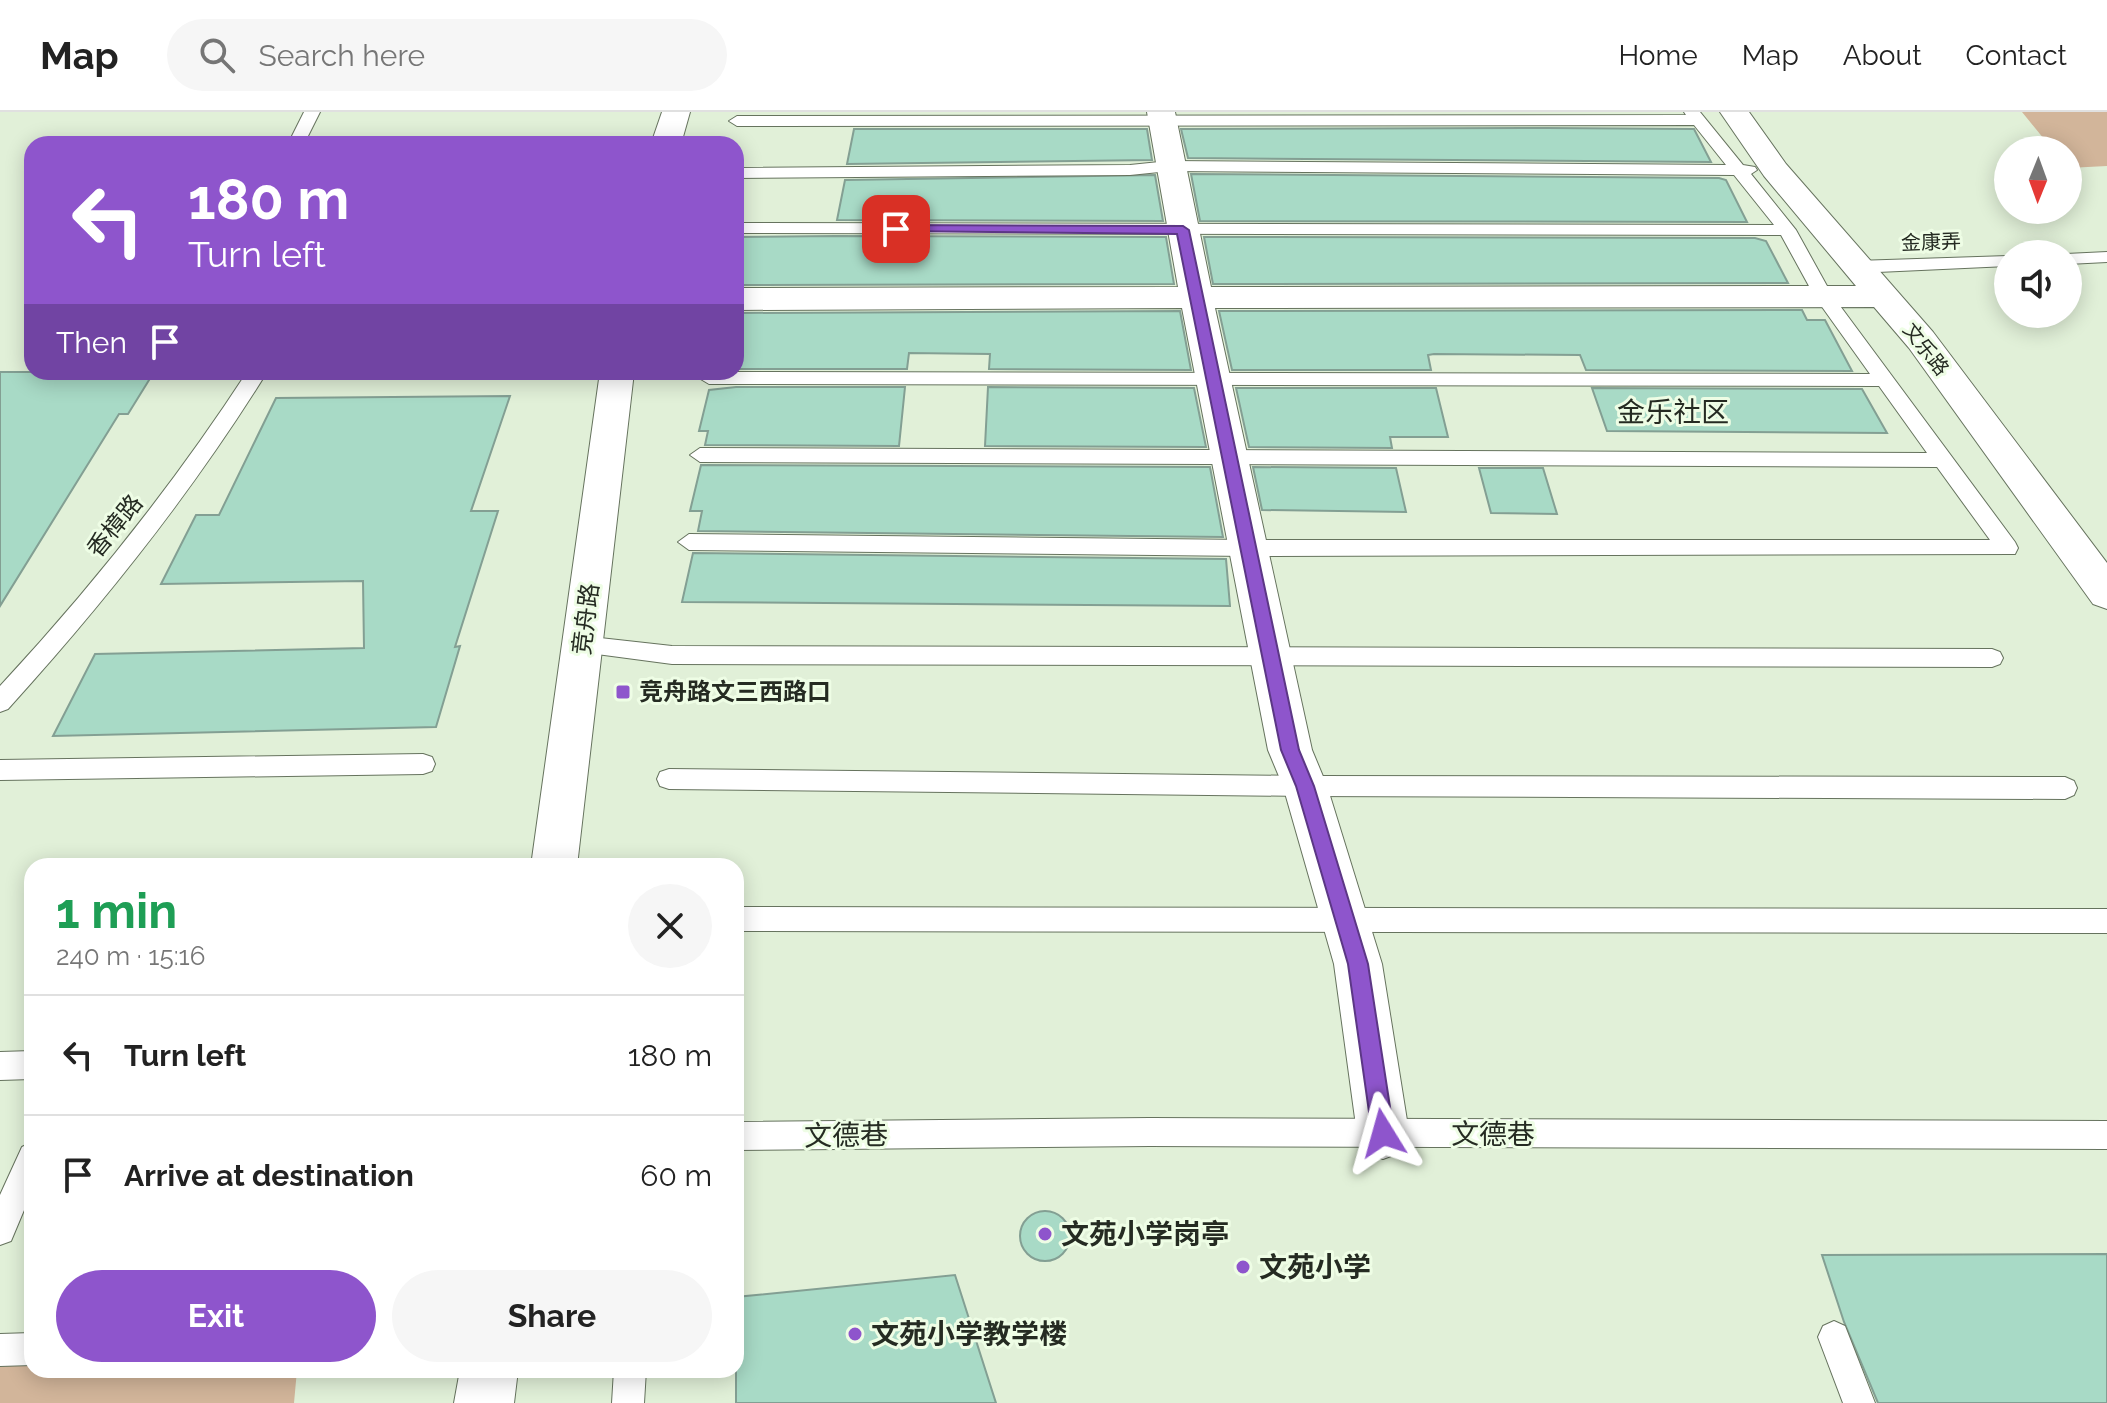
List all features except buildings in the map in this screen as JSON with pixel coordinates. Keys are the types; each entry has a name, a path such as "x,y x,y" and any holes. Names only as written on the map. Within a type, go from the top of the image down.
{"street":[{"path":"668,136 676,112"},
{"name":"文乐路","path":"1734,112 1775,170 1921,340 2107,593"},
{"path":"1162,116 1169,166 1290,750 1305,786 1358,964 1383,1133"},
{"path":"744,299 1882,296"},
{"name":"竞舟路","path":"555,858 616,380"},
{"path":"484,1403 488,1378"}],"lane":[{"path":"300,136 312,112"},
{"path":"689,542 1248,548 2007,548 1824,297 1787,230 1695,116 1162,116 737,121"},
{"path":"744,173 1068,171 1169,166 1775,170"},
{"path":"744,228 1787,230"},
{"path":"2082,258 2107,257"},
{"name":"金康弄","path":"1856,267 1994,262"},
{"path":"744,378 1885,380"},
{"name":"香樟路","path":"0,702 145,532 216,438 252,380"},
{"path":"700,455 1943,460"},
{"path":"582,645 672,655 1992,658"},
{"path":"0,770 423,764"},
{"path":"669,779 1305,786 2065,788"},
{"path":"744,919 1346,923 2107,921"},
{"path":"0,1066 24,1065"},
{"name":"文德巷","path":"744,1136 1383,1133 2107,1135"},
{"path":"0,1230 24,1175"},
{"path":"1834,1337 1859,1403"},
{"path":"0,1350 24,1349"},
{"path":"628,1403 630,1378"}],"shaded area":[{"path":"2022,112 2107,112 2107,166 2082,167 2082,136 2042,136"},
{"path":"24,1361 24,1378 296,1378 294,1403 0,1403 0,1362"}],"place":[{"name":"竞舟路文三西路口","path":"623,692"},
{"name":"文苑小学岗亭","path":"1045,1234"},
{"name":"文苑小学","path":"1243,1267"},
{"name":"文苑小学教学楼","path":"855,1334"}],"district":[{"name":"金乐社区","path":"1673,412"}],"route":[{"path":"896,229 1183,230 1290,750 1305,786 1358,964 1383,1133"}]}
